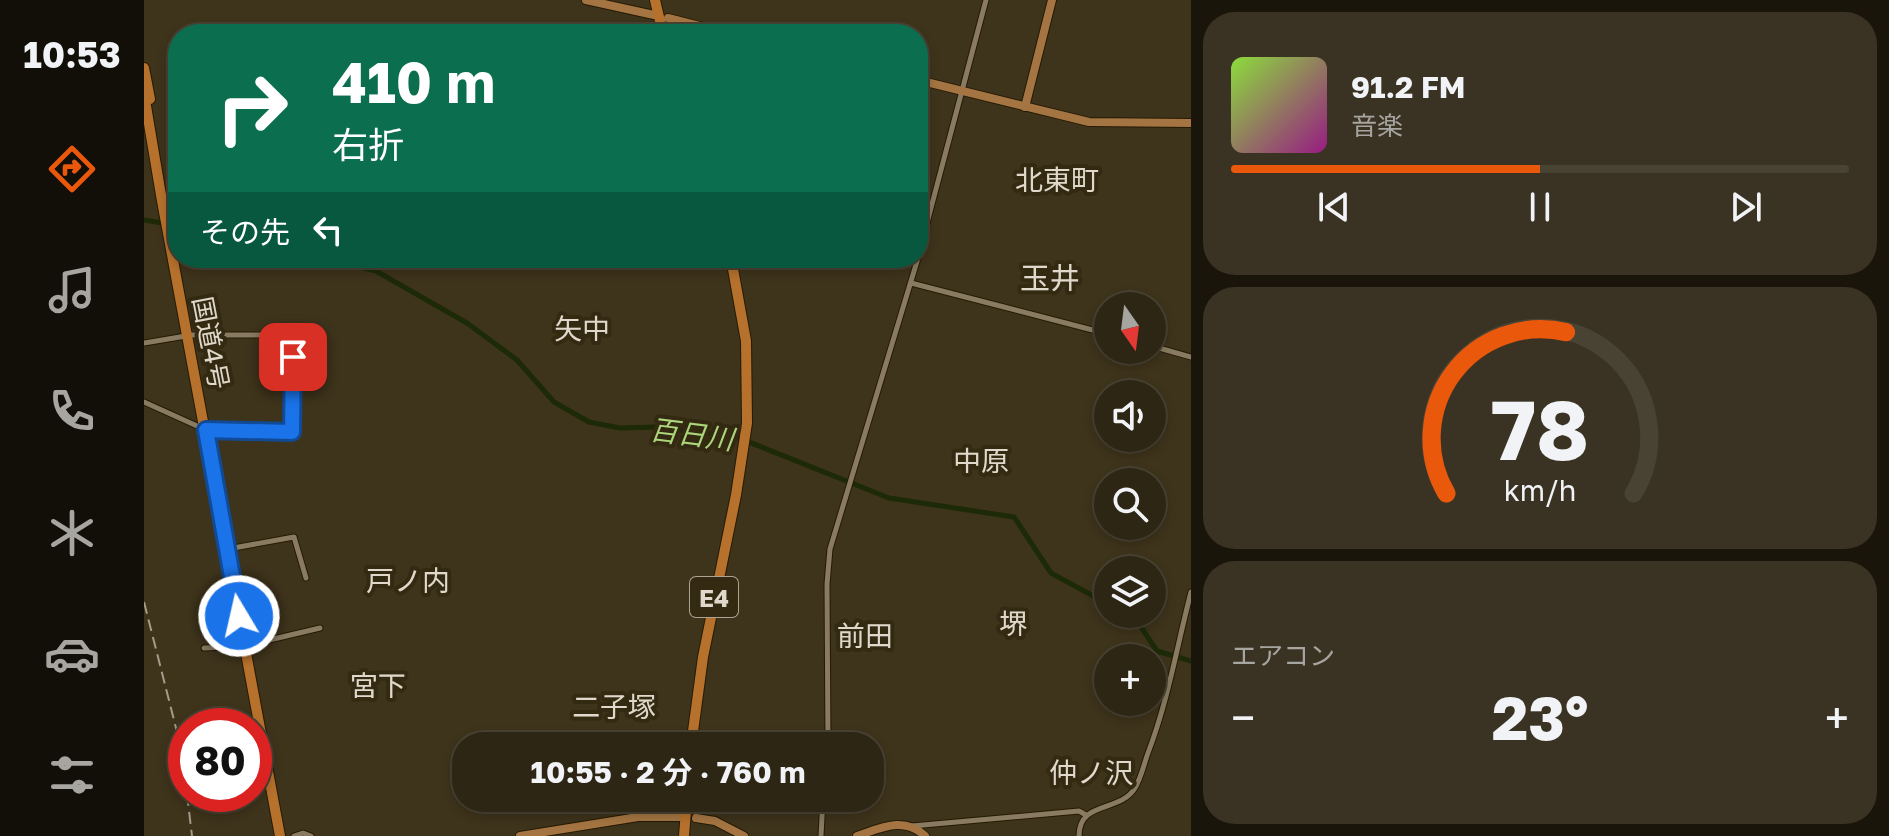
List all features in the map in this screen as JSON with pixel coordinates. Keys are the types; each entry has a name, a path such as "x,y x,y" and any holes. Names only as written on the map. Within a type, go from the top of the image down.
{"highway":[{"path":"658,0 664,24"},
{"name":"国道4号","path":"144,68 148,112"},
{"name":"国道4号","path":"144,94 168,220"},
{"name":"国道4号","path":"177,268 282,836"},
{"name":"国道4号","path":"180,268 190,335"},
{"name":"E4","path":"696,732 705,645 747,444 753,384 751,341 736,268"},
{"path":"687,836 689,812"}],"main road":[{"path":"586,0 654,15"},
{"path":"1025,107 1052,0"},
{"path":"668,18 692,24"},
{"path":"928,82 1089,122 1191,123"},
{"path":"520,836 638,817 680,817"},
{"path":"696,818 715,821 744,836"},
{"path":"857,836 888,825 911,826 925,836"}],"street":[{"path":"928,221 986,0"},
{"path":"828,732 830,549 915,268"},
{"path":"911,283 1094,330"},
{"path":"144,343 190,335 293,335 292,432 196,428 144,402"},
{"path":"1166,350 1191,357"},
{"path":"229,549 294,538 306,578"},
{"path":"1079,836 1080,823 1086,815 1124,799 1136,787 1160,719 1191,592"},
{"path":"204,648 247,645 320,628"},
{"path":"911,826 1079,811 1086,815"},
{"path":"821,836 822,812"},
{"path":"294,836 303,833 311,836"}],"waterway":[{"name":"百日川","path":"144,220 168,222"},
{"name":"百日川","path":"364,268 376,271 467,323 517,360 554,402 589,422 620,428 658,427 739,438 889,498 1014,517 1051,573 1094,596"},
{"name":"百日川","path":"1142,628 1157,651 1191,661"}],"railway":[{"path":"144,602 171,708"},
{"path":"189,812 192,836"}],"district":[{"name":"北東町","path":"1057,179"},
{"name":"玉井","path":"1050,278"},
{"name":"矢中","path":"582,328"},
{"name":"中原","path":"981,460"},
{"name":"戸ノ内","path":"408,580"},
{"name":"堺","path":"1013,623"},
{"name":"前田","path":"865,635"},
{"name":"宮下","path":"378,685"},
{"name":"二子塚","path":"614,706"},
{"name":"仲ノ沢","path":"1091,772"}],"route":[{"path":"239,616 206,430 292,432 293,357"}]}
